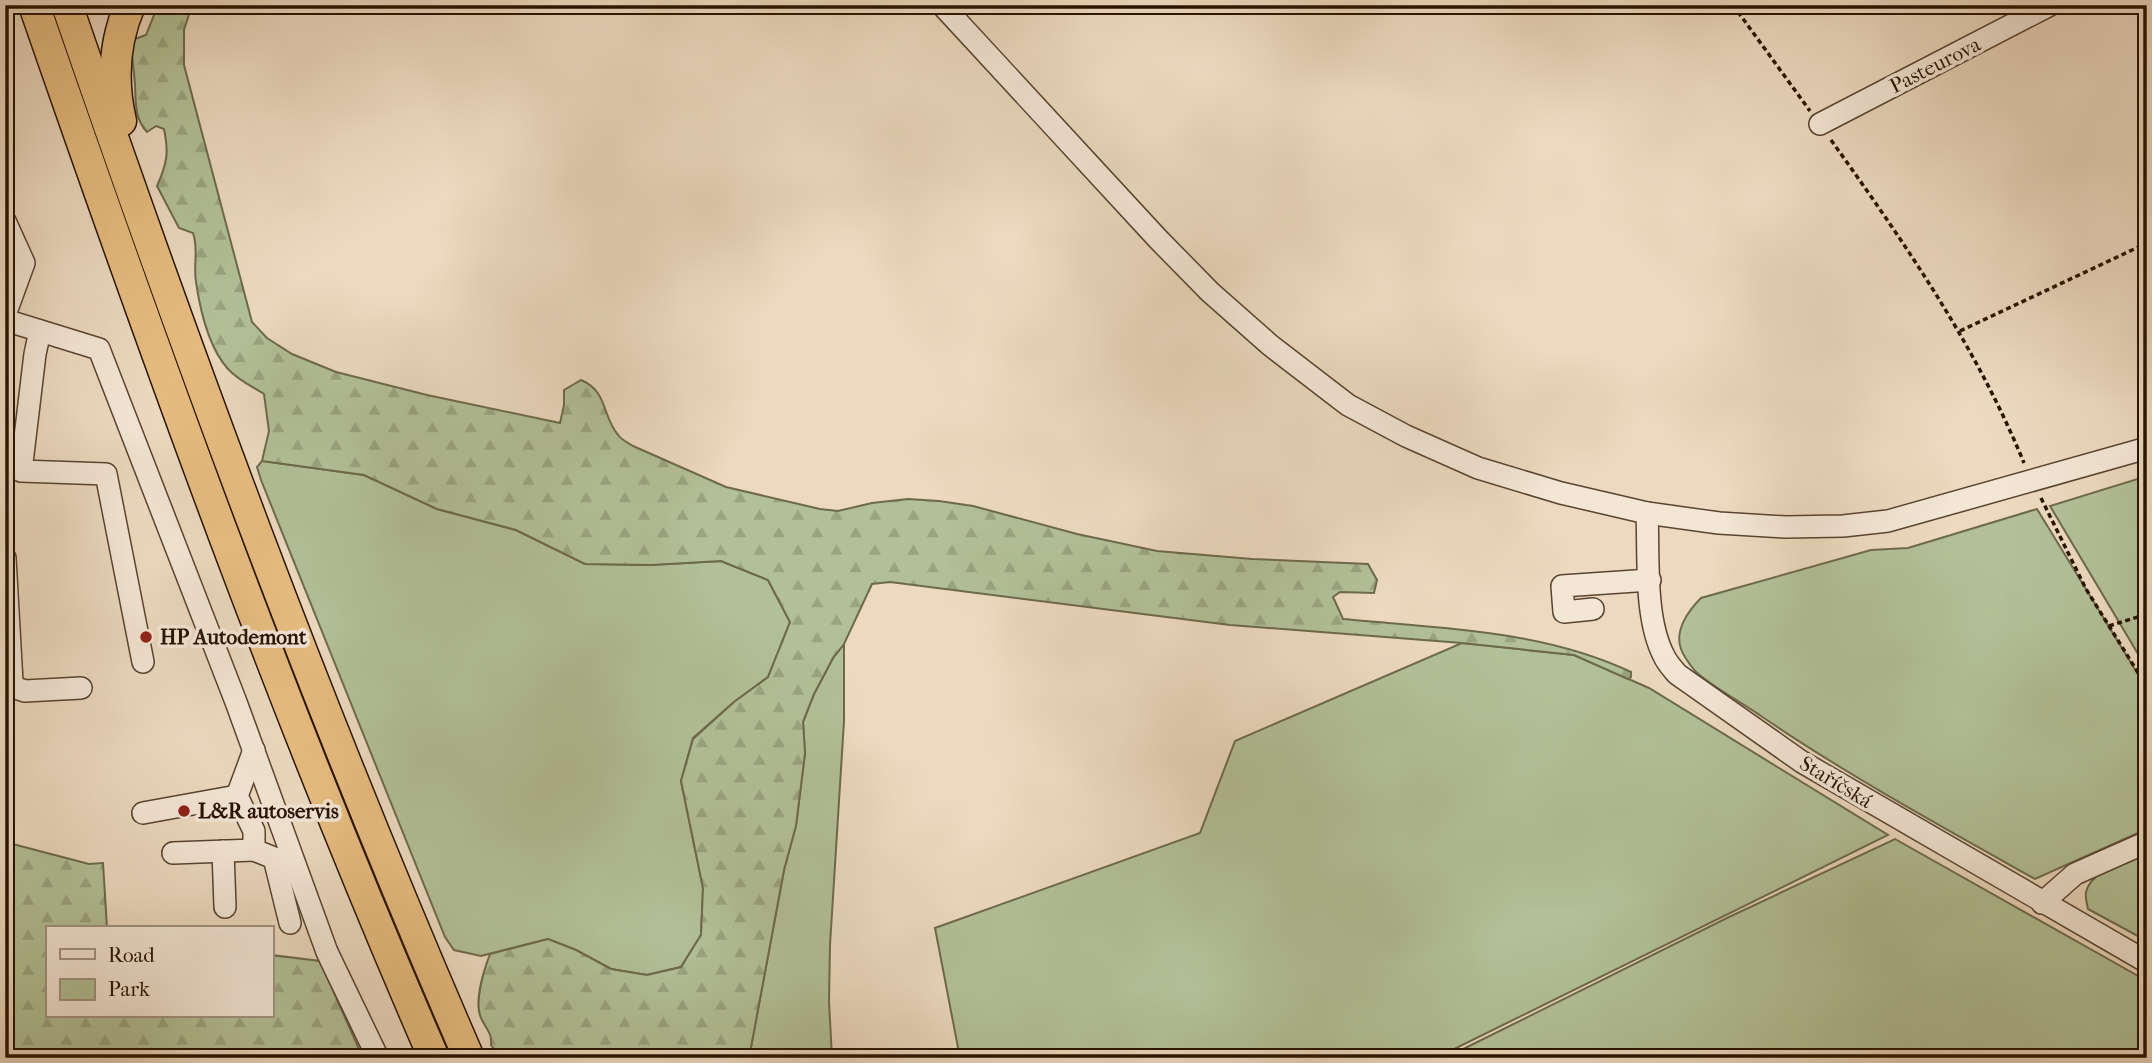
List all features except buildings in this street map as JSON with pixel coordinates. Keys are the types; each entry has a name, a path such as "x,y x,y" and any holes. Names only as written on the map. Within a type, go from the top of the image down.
{"highway":[{"path":"34,5 127,274 284,692 434,1058"},
{"path":"67,5 150,247 309,669 469,1058"},
{"path":"130,5 117,45 117,102 150,247"}],"street":[{"path":"942,5 1158,239 1210,292 1270,345 1348,405 1406,436 1479,468 1561,493 1647,513 1719,523 1785,527 1843,526 1888,521 2147,448"},
{"name":"Pasteurova","path":"1820,124 2050,5"},
{"path":"5,221 23,263 5,315"},
{"path":"5,320 99,349 254,750 327,952 378,1058"},
{"path":"40,331 21,471 106,474 143,662"},
{"name":"Staříčská","path":"1647,513 1655,632 1664,657 1677,674 1802,762 2147,962"},
{"path":"5,558 12,682 16,688 25,691 81,688"},
{"path":"1593,609 1564,612 1562,586 1650,580"},
{"path":"254,750 237,796 254,831 254,850"},
{"path":"143,813 237,796"},
{"path":"2042,903 2075,874 2147,842"},
{"path":"173,853 254,850 274,859 290,923"},
{"path":"223,851 225,907"},
{"path":"450,1013 475,1058"}],"path":[{"path":"1733,5 1899,234 1959,331 2086,589 2147,687"},
{"path":"1959,331 2147,243"},
{"path":"2109,626 2147,614"}],"green space":[{"path":"158,5 192,5 184,30 184,65 252,322 267,338 292,354 336,372 427,395 560,423 564,390 581,380 596,391 613,428 622,439 633,446 726,487 820,509 838,511 872,503 908,499 939,501 973,506 1077,534 1157,551 1252,559 1368,564 1377,580 1374,593 1340,592 1333,597 1343,619 1527,639 1597,658 1631,672 1631,677 1628,679 1574,655 1462,643 1230,625 890,582 872,584 844,644 833,658 814,694 803,722 805,753 796,826 784,870 749,1058 501,1058 491,1045 490,1034 482,1020 479,1005 480,987 490,954 548,939 576,950 611,969 647,975 681,967 701,935 703,888 681,781 693,739 734,702 768,677 790,622 768,580 721,561 651,565 585,564 516,530 437,509 364,475 262,461 269,431 264,394 232,373 221,360 206,328 195,276 196,245 193,233 179,228 157,186 166,158 164,129 156,126 147,132 138,115 132,40 146,35"},
{"path":"262,461 364,475 437,509 516,530 585,564 651,565 721,561 768,580 790,622 768,677 693,738 681,781 703,888 701,935 681,967 647,975 611,969 576,950 548,939 481,956 454,950 445,937 261,480 257,467"},
{"path":"2147,476 2147,669 2050,506"},
{"path":"2037,509 2147,689 2147,829 2035,879 1794,738 1701,676 1681,649 1681,628 1701,598 1871,550 1908,548"},
{"path":"1462,643 1574,655 1649,688 1888,835 1436,1058 960,1058 935,928 1200,833 1235,741"},
{"path":"844,644 844,721 830,945 832,1058 749,1058 784,870 796,825 805,753 803,722 814,694 833,658"},
{"path":"1895,839 2147,981 2147,1058 1445,1058 1729,917"},
{"path":"5,842 89,864 103,863 107,926 46,926 46,1018 273,1018 273,955 320,961 363,1058 5,1058"},
{"path":"2147,852 2147,941 2088,909 2086,892 2089,884 2102,872"}],"place":[{"name":"HP Autodemont","path":"146,637"},
{"name":"L&R autoservis","path":"184,811"}]}
